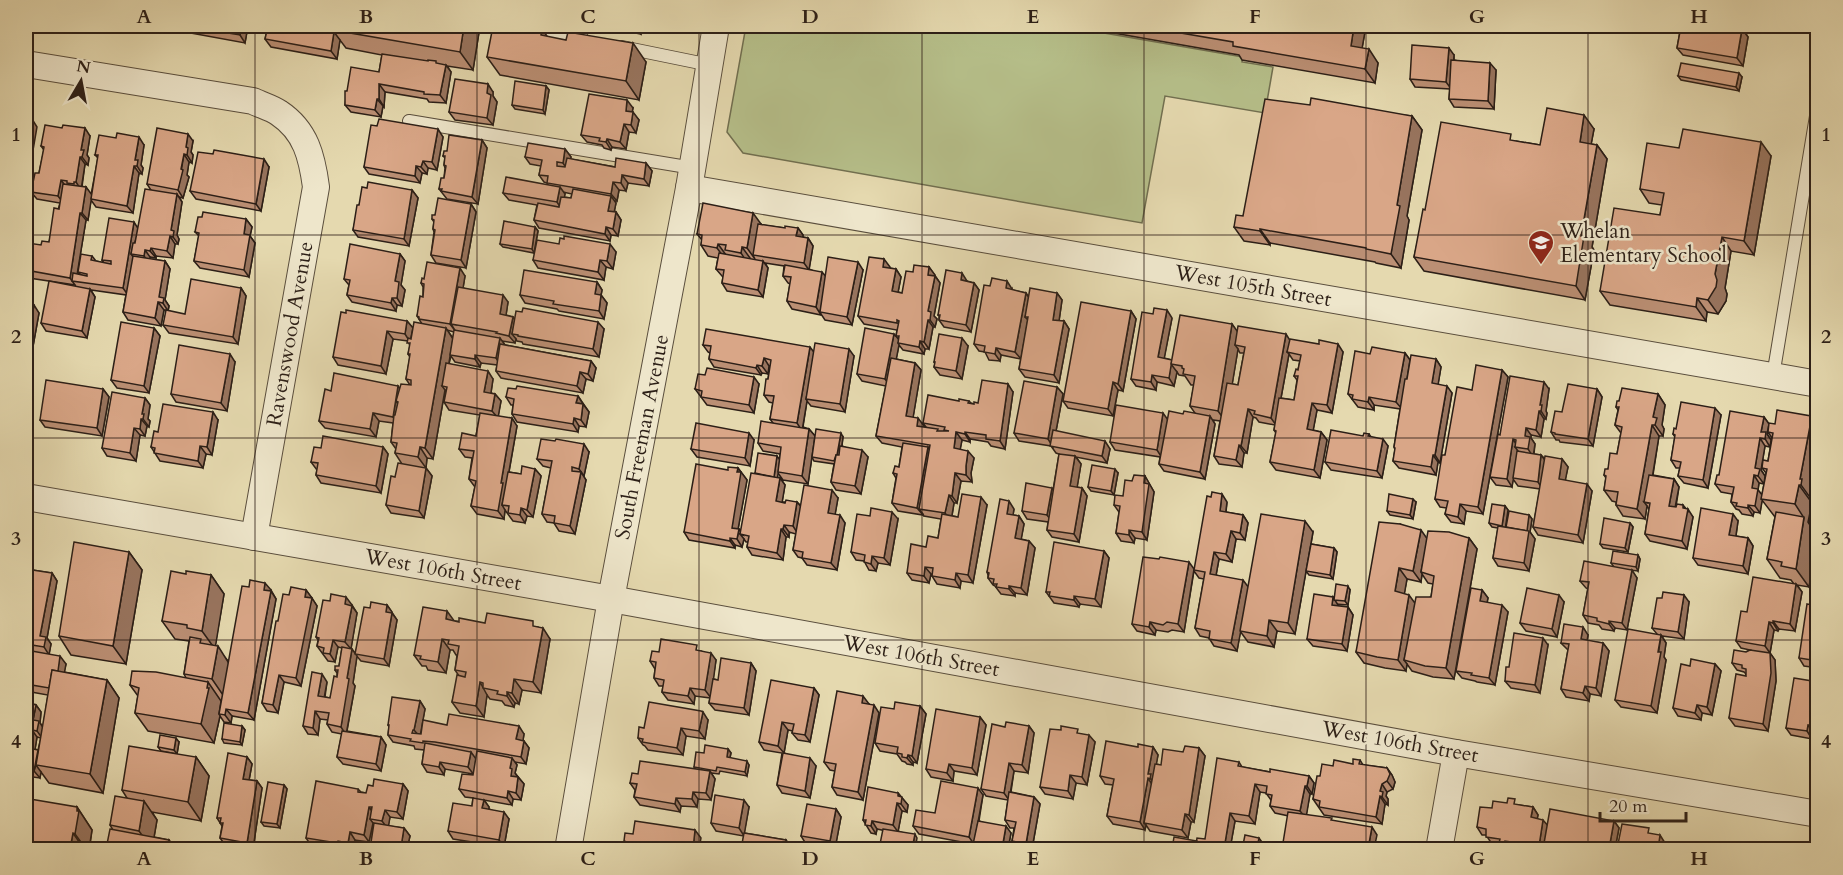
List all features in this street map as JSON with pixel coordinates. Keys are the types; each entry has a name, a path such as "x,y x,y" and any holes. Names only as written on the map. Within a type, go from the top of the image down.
{"street":[{"name":"South Freeman Avenue","path":"568,849 611,599 691,178 716,26"},
{"name":"Ravenswood Avenue","path":"26,64 253,101 279,113 300,132 312,158 316,187 254,537"},
{"name":"West 105th Street","path":"691,178 1818,384"},
{"name":"West 106th Street","path":"26,497 611,599 1456,753 1818,814"},
{"path":"1439,849 1456,753"}],"lane":[{"path":"525,26 590,40"},
{"path":"612,44 710,65"},
{"path":"1773,376 1818,104"},
{"path":"409,121 691,178"}],"green space":[{"path":"746,26 1093,26 1093,31 1243,57 1242,62 1273,67 1265,113 1165,96 1142,223 743,153 727,132"}],"building":[{"path":"184,26 242,26 240,35"},
{"path":"268,26 333,26 331,51 265,39"},
{"path":"333,26 464,26 460,52 333,30"},
{"path":"493,26 542,29 541,35 566,40 568,32 633,43 626,81 487,57"},
{"path":"1140,26 1354,26 1351,46 1369,49 1365,69 1233,46 1233,42"},
{"path":"1681,26 1723,26 1742,29 1737,58 1677,48"},
{"path":"1412,45 1449,48 1446,82 1410,79"},
{"path":"382,54 436,61 436,63 446,65 440,95 424,94 424,92 379,84 379,99 377,99 375,110 345,105 345,91 347,91 351,67 379,72"},
{"path":"1451,60 1490,63 1488,101 1449,99"},
{"path":"1681,63 1739,73 1736,87 1678,76"},
{"path":"455,79 488,84 487,93 491,95 487,118 449,112"},
{"path":"515,81 546,86 543,110 512,105"},
{"path":"589,94 627,100 626,111 633,112 631,125 624,124 620,142 607,139 606,142 599,141 600,138 581,135"},
{"path":"1311,98 1412,116 1391,254 1260,229 1260,231 1234,227 1236,215 1243,216 1265,99 1310,105"},
{"path":"1547,108 1584,115 1580,142 1597,145 1581,236 1584,236 1576,286 1414,257 1441,122 1511,134 1510,140 1540,145"},
{"path":"26,118 32,119 26,153"},
{"path":"379,119 438,129 432,162 423,161 421,167 416,166 415,176 364,167 371,125 377,126"},
{"path":"45,125 85,128 81,150 84,150 80,157 76,182 74,184 61,180 58,196 31,192 35,173 39,173"},
{"path":"157,128 188,134 187,155 184,154 178,190 147,184"},
{"path":"1683,129 1761,142 1744,241 1722,237 1715,274 1716,287 1708,300 1697,298 1696,307 1600,291 1614,208 1660,215 1664,193 1640,189 1647,143 1679,148"},
{"path":"117,133 139,137 135,160 138,160 137,166 134,166 127,206 91,199 99,135 116,138"},
{"path":"449,135 482,140 472,197 439,189 441,178 444,178 446,166 444,165 445,156 443,156 444,151 447,151"},
{"path":"528,143 565,149 563,163 557,162 557,166 565,167 567,158 615,167 616,158 646,163 644,179 622,175 621,183 613,182 611,194 547,183 548,176 539,175 542,160 525,157"},
{"path":"214,150 264,159 256,204 190,191 198,152 213,154"},
{"path":"506,177 560,187 557,202 503,193"},
{"path":"368,182 412,190 404,239 353,230 362,187 367,188"},
{"path":"63,184 86,187 70,278 26,270 28,243 41,245 42,241 49,242 54,208 59,209"},
{"path":"145,189 177,194 171,230 174,231 173,237 170,236 167,251 151,248 150,251 145,250 144,256 131,254"},
{"path":"573,189 611,196 608,211 616,212 613,229 606,227 605,234 534,220 538,203 559,207 561,197 571,198"},
{"path":"438,198 471,204 461,260 431,255 435,230 432,215 435,215"},
{"path":"703,203 753,213 747,248 742,247 741,253 725,250 726,245 718,244 717,248 701,245 702,235 697,234"},
{"path":"203,212 246,219 244,234 250,235 244,270 194,261 199,233 195,232 198,217 202,217"},
{"path":"109,218 134,222 123,288 72,281 73,273 87,276 87,274 78,272 81,254 92,256 91,260 111,264 111,261 102,260"},
{"path":"504,221 535,227 532,249 500,244"},
{"path":"758,224 798,228 796,236 808,238 804,263 753,255"},
{"path":"564,236 610,244 607,261 600,260 598,272 533,260 537,240 559,244 560,238 564,239"},
{"path":"350,244 400,254 395,281 399,282 397,298 392,298 391,303 347,295 350,280 344,279"},
{"path":"719,253 763,261 758,290 722,283 724,270 716,269"},
{"path":"133,256 165,261 159,297 164,298 163,303 158,302 155,318 123,312"},
{"path":"828,257 858,262 847,317 820,312"},
{"path":"869,257 884,259 883,267 896,269 892,291 902,293 906,271 913,272 914,265 929,267 928,275 935,276 928,311 931,312 930,320 928,320 924,342 920,341 919,347 898,343 899,336 896,336 899,321 897,320 897,323 858,316"},
{"path":"427,262 460,268 450,324 419,319 417,316 420,296 423,297 424,284 421,283"},
{"path":"785,265 822,272 816,307 787,301 791,277 783,276"},
{"path":"524,270 597,282 595,294 601,295 599,311 553,304 554,301 520,295"},
{"path":"946,270 962,273 961,280 974,283 966,325 939,320"},
{"path":"992,278 1007,281 1006,288 1026,293 1015,352 996,348 995,354 984,352 985,346 974,344 984,285 990,286"},
{"path":"191,279 241,288 233,337 163,325 166,310 185,314"},
{"path":"49,281 90,289 82,331 41,323"},
{"path":"458,287 503,295 500,314 513,317 509,336 451,324"},
{"path":"1030,288 1057,293 1053,320 1064,321 1054,375 1019,369 1028,317 1025,317"},
{"path":"1081,302 1131,311 1118,384 1113,382 1108,409 1063,401"},
{"path":"26,304 34,305 27,344 26,344"},
{"path":"523,308 598,322 593,349 512,334 516,311 522,312"},
{"path":"1154,308 1167,310 1158,357 1172,360 1169,378 1152,375 1151,382 1131,379 1142,312 1153,314"},
{"path":"346,310 407,321 405,334 387,331 381,366 333,357 341,312 346,313"},
{"path":"1180,315 1232,324 1218,411 1190,406 1195,376 1183,374 1182,366 1171,364"},
{"path":"121,322 154,328 144,386 111,380"},
{"path":"414,322 446,328 425,448 420,447 418,457 395,453 397,443 391,442 398,402 396,401 401,384 411,385 411,380 406,379 410,354 408,354 410,343 407,343 408,338 411,339"},
{"path":"1238,326 1286,334 1271,418 1254,414 1255,411 1248,409 1236,460 1214,456 1227,383 1238,385 1245,347 1235,345"},
{"path":"865,328 894,334 885,379 857,374"},
{"path":"706,329 810,347 797,423 770,419 774,396 764,395 771,360 764,358 762,366 757,365 756,368 709,359 711,346 703,345"},
{"path":"454,330 500,338 496,358 475,355 475,359 450,355"},
{"path":"939,334 962,338 956,371 934,367"},
{"path":"1290,339 1319,344 1319,340 1338,344 1327,405 1312,403 1307,429 1321,432 1314,470 1270,462 1279,398 1294,400 1298,376 1294,376 1296,369 1298,370 1301,355 1287,352"},
{"path":"815,343 849,349 840,404 806,399"},
{"path":"500,344 591,361 588,374 580,372 577,386 496,371"},
{"path":"179,345 230,354 221,403 171,394"},
{"path":"1372,347 1405,353 1396,402 1369,397 1368,402 1352,399 1353,395 1348,394 1355,351 1370,354"},
{"path":"1411,355 1436,359 1432,383 1447,386 1431,467 1393,461 1405,379 1407,379"},
{"path":"891,358 915,363 906,416 918,418 917,426 938,429 937,431 949,431 944,430 945,427 923,423 928,395 959,401 959,399 974,404 974,402 978,403 982,380 1008,384 1000,441 986,439 986,435 956,432 954,448 968,451 966,475 955,473 952,496 949,495 945,513 919,509 930,445 876,436"},
{"path":"446,363 488,371 484,392 495,394 492,411 444,402 447,387 442,386"},
{"path":"1476,365 1502,370 1478,507 1460,504 1458,517 1445,514 1448,501 1435,499 1457,387 1472,390"},
{"path":"707,368 754,377 749,405 701,397 702,391 695,389 698,374 705,375"},
{"path":"334,373 398,386 393,417 373,413 370,429 319,421 325,389 331,391"},
{"path":"1510,376 1544,382 1541,411 1539,411 1536,430 1526,428 1525,436 1530,437 1528,449 1515,447 1516,440 1513,439 1507,479 1490,477"},
{"path":"46,380 103,389 97,428 40,420"},
{"path":"1024,381 1057,387 1048,439 1014,433"},
{"path":"1568,384 1597,389 1588,439 1551,432 1555,411 1562,412"},
{"path":"517,386 578,396 576,403 583,404 581,420 574,418 573,424 512,414 514,399 506,397 508,388 516,389"},
{"path":"1622,388 1658,394 1653,417 1657,418 1655,425 1652,425 1637,509 1616,505 1618,492 1604,490 1605,469 1608,469 1610,453 1617,454 1622,427 1615,425 1619,407 1616,407 1617,401 1619,401"},
{"path":"112,392 145,398 143,419 141,419 140,429 134,428 130,453 102,448"},
{"path":"1681,402 1715,408 1703,480 1678,476 1681,462 1671,460 1674,428 1676,429"},
{"path":"163,404 213,412 207,447 200,446 198,461 154,453 155,448 151,447 154,431 158,432"},
{"path":"1116,405 1163,413 1157,450 1110,442"},
{"path":"1777,410 1811,416 1812,426 1810,426 1800,479 1802,479 1801,485 1799,485 1795,504 1761,499 1767,469 1762,468 1763,460 1768,461 1773,433 1768,432 1769,423 1775,424"},
{"path":"1169,411 1183,414 1184,411 1210,416 1200,472 1159,464"},
{"path":"1730,411 1764,417 1761,432 1766,432 1765,439 1760,438 1755,468 1760,469 1758,476 1754,475 1752,488 1758,489 1755,506 1748,505 1748,508 1736,506 1737,503 1731,502 1734,487 1715,484 1717,475 1719,475"},
{"path":"480,413 512,418 498,511 471,506 476,481 469,479 474,451 459,449 462,433 476,436"},
{"path":"761,421 809,429 802,476 778,472 781,447 758,443"},
{"path":"696,423 749,433 745,458 691,449"},
{"path":"816,429 841,433 834,461 812,457"},
{"path":"1053,430 1105,441 1102,456 1050,446"},
{"path":"1331,430 1363,436 1364,433 1383,439 1377,471 1325,462"},
{"path":"323,436 383,447 376,486 316,475 318,463 311,462 314,447 321,448"},
{"path":"541,439 584,444 579,469 572,467 572,471 581,472 570,526 554,523 555,516 542,514 552,461 537,459"},
{"path":"903,443 928,447 917,508 892,503 897,474 893,473 895,466 899,467"},
{"path":"840,446 862,450 855,486 831,482"},
{"path":"1517,451 1541,455 1538,482 1513,478"},
{"path":"758,453 777,456 774,477 755,473"},
{"path":"1059,454 1075,456 1070,486 1082,488 1074,534 1047,530"},
{"path":"1545,456 1562,459 1559,479 1587,484 1578,535 1533,527"},
{"path":"398,463 426,468 419,511 386,505 391,476 395,477"},
{"path":"696,464 728,470 728,467 738,468 737,472 741,472 732,528 739,529 737,539 730,538 730,541 684,532"},
{"path":"1092,465 1115,469 1111,491 1088,487"},
{"path":"522,466 535,469 527,510 521,508 520,515 508,513 509,506 502,505 508,472 521,474"},
{"path":"751,473 780,478 776,501 797,502 793,526 784,525 781,529 777,553 747,547 749,536 740,534"},
{"path":"1134,475 1145,476 1144,483 1149,484 1142,532 1129,530 1129,535 1116,533 1120,506 1114,505 1115,495 1123,496 1125,480 1132,481"},
{"path":"1649,475 1674,479 1669,506 1676,507 1677,504 1688,509 1682,541 1645,534 1650,503 1644,502"},
{"path":"1026,483 1052,488 1047,515 1022,511"},
{"path":"804,485 832,490 828,513 840,515 831,563 802,558 803,552 793,550"},
{"path":"1212,492 1222,494 1220,511 1243,515 1240,533 1231,531 1226,554 1214,552 1210,574 1243,580 1231,643 1209,639 1210,631 1195,628 1205,572 1194,570 1207,496 1211,497"},
{"path":"962,494 981,497 968,575 956,573 955,580 932,576 933,568 925,567 924,576 907,573 911,544 926,547 928,536 938,538 942,514 958,517"},
{"path":"1389,494 1413,499 1410,515 1387,511"},
{"path":"1000,499 1009,501 1007,514 1019,516 1015,538 1029,541 1021,588 996,587 997,584 993,584 994,579 988,578 989,573 987,572"},
{"path":"1492,504 1505,506 1502,526 1489,523"},
{"path":"871,508 892,512 884,558 872,556 871,564 864,562 865,555 851,552 857,514 870,516"},
{"path":"1701,508 1733,514 1729,535 1748,538 1743,566 1693,558"},
{"path":"1509,511 1529,515 1527,531 1506,527"},
{"path":"1776,512 1804,517 1796,569 1781,566 1782,562 1767,559"},
{"path":"1261,514 1305,521 1288,623 1269,620 1267,636 1240,631"},
{"path":"1604,518 1630,523 1625,548 1600,544"},
{"path":"1379,522 1400,524 1421,530 1413,571 1399,568 1395,591 1409,595 1398,660 1356,652"},
{"path":"1498,526 1529,531 1524,563 1493,558"},
{"path":"1428,531 1449,532 1469,538 1446,668 1425,666 1404,660 1416,597 1431,597 1434,576 1421,572"},
{"path":"1818,540 1818,578 1811,577"},
{"path":"74,542 129,552 113,646 59,636"},
{"path":"1054,542 1104,551 1095,599 1074,596 1074,600 1049,596 1050,592 1046,592"},
{"path":"1311,544 1334,548 1330,575 1306,571"},
{"path":"1613,551 1638,555 1636,567 1611,563"},
{"path":"1143,557 1159,559 1160,557 1189,562 1178,624 1167,622 1163,625 1150,622 1149,627 1132,624"},
{"path":"1584,561 1632,570 1622,623 1609,621 1609,624 1583,615 1589,582 1580,581"},
{"path":"26,569 52,573 40,636 46,637 44,647 26,644"},
{"path":"171,571 211,575 202,631 187,628 187,625 162,621"},
{"path":"1753,577 1796,584 1790,624 1769,622 1765,646 1736,641 1741,611 1747,612"},
{"path":"250,580 265,583 264,590 271,591 248,713 226,709 225,715 219,714 242,586 249,587"},
{"path":"1336,584 1348,586 1345,601 1334,600"},
{"path":"291,587 306,590 305,597 312,598 296,678 279,675 273,705 262,703 276,621 278,621 283,594 289,595"},
{"path":"1471,588 1482,590 1480,601 1502,605 1489,678 1456,671"},
{"path":"1527,588 1559,595 1552,629 1520,623"},
{"path":"1663,592 1684,595 1678,632 1652,628 1657,598 1662,598"},
{"path":"331,594 346,597 345,604 352,606 345,642 333,640 330,654 323,653 324,648 317,646 319,638 316,637 323,600 330,601"},
{"path":"1314,594 1333,597 1332,605 1348,607 1342,644 1307,639"},
{"path":"371,602 387,605 386,612 392,613 384,659 355,654 364,607 370,608"},
{"path":"1807,604 1818,606 1818,661 1799,658"},
{"path":"423,607 447,611 446,619 459,622 459,618 485,623 487,613 533,621 533,626 543,628 533,682 514,679 512,693 507,692 507,696 497,694 498,691 483,688 483,683 480,682 476,706 452,702 457,675 465,677 466,672 455,670 459,646 448,644 449,640 442,639 438,662 420,659 421,656 414,655"},
{"path":"1564,624 1583,627 1581,639 1603,643 1596,688 1585,686 1583,693 1561,689 1569,644 1561,643"},
{"path":"1628,629 1661,635 1658,652 1661,652 1651,706 1615,700"},
{"path":"1514,633 1543,638 1535,685 1505,681"},
{"path":"190,637 201,639 200,643 218,646 212,679 184,674"},
{"path":"661,639 697,645 696,650 711,653 705,690 690,688 688,696 662,692 664,680 654,678 656,662 650,661 652,651 659,652"},
{"path":"342,647 352,649 341,727 327,724 329,713 315,711 313,728 303,726 312,672 322,674 318,696 330,698 334,676 337,677 338,670 335,670 335,666 339,666"},
{"path":"26,650 60,656 58,671 52,670 49,688 26,684"},
{"path":"1734,650 1770,653 1771,673 1763,724 1729,718 1736,674 1746,676 1746,669 1742,668 1742,665 1732,663"},
{"path":"721,658 751,663 744,708 709,703 713,679 718,680"},
{"path":"1691,659 1715,664 1707,707 1697,705 1695,713 1673,708 1681,664 1690,666"},
{"path":"52,670 107,680 90,774 36,765"},
{"path":"132,671 156,672 208,682 207,688 209,688 201,724 135,713 139,688 130,685"},
{"path":"1794,678 1818,682 1818,727 1808,725 1807,731 1786,728"},
{"path":"771,680 814,688 805,735 792,733 794,724 782,722 778,746 759,742"},
{"path":"837,691 863,696 862,703 874,705 858,792 832,787 836,764 824,762"},
{"path":"392,697 420,701 412,733 421,734 423,720 447,725 449,714 519,726 516,739 524,741 521,757 435,742 410,741 411,739 388,735"},
{"path":"26,702 36,705 33,720 39,721 37,731 32,730 28,748 38,750 34,771 26,769"},
{"path":"649,702 703,712 699,731 681,728 677,748 642,742 643,739 638,738 639,727 644,728"},
{"path":"895,702 920,706 912,756 908,755 907,758 897,753 898,747 875,743 881,707 894,709"},
{"path":"936,709 980,717 972,768 949,764 947,773 926,769"},
{"path":"1006,722 1029,726 1022,765 1009,763 1004,793 981,789 992,724 1005,727"},
{"path":"224,723 242,726 240,742 222,739"},
{"path":"1061,726 1078,729 1077,733 1089,735 1082,777 1070,775 1068,791 1040,787 1050,729 1061,730"},
{"path":"342,731 381,737 376,764 337,757"},
{"path":"160,735 176,738 174,750 158,747"},
{"path":"1106,741 1138,747 1138,744 1153,747 1148,774 1151,774 1150,779 1148,778 1140,822 1107,816 1114,779 1100,776"},
{"path":"425,743 471,752 468,767 440,762 439,767 422,764"},
{"path":"705,745 728,749 727,757 747,761 745,772 717,767 716,771 694,767 696,752 704,753"},
{"path":"129,746 196,757 188,802 122,790"},
{"path":"1185,746 1199,748 1189,815 1185,814 1182,830 1144,823 1155,764 1161,765 1163,749 1183,752"},
{"path":"477,751 512,758 511,776 518,777 516,793 508,791 507,798 459,789 462,774 473,775"},
{"path":"228,753 247,757 243,779 257,781 247,843 220,838 223,823 220,823 221,818 217,818"},
{"path":"783,753 810,758 805,791 777,785"},
{"path":"1217,758 1239,762 1238,766 1309,776 1300,811 1270,806 1272,795 1266,794 1267,786 1255,784 1249,816 1230,813 1224,849 1195,849 1197,838 1205,839"},
{"path":"1353,759 1360,760 1359,764 1387,768 1390,774 1387,781 1382,784 1380,791 1383,792 1382,797 1380,796 1376,817 1319,807 1320,801 1313,799 1317,776 1320,776 1322,764 1333,766 1334,760 1353,764"},
{"path":"640,761 710,771 706,793 693,792 692,799 676,798 675,804 634,797 637,784 630,783 632,773 638,774"},
{"path":"374,779 403,784 397,812 385,810 382,821 370,819 372,807 369,807 364,835 350,832 348,843 306,838 316,781 358,789 358,792 366,793 368,785 373,786"},
{"path":"941,781 978,788 969,837 913,826 916,810 935,813"},
{"path":"268,782 284,785 277,824 261,822"},
{"path":"868,787 898,793 898,796 902,797 901,804 897,803 893,825 872,821 871,826 865,825 866,820 863,820"},
{"path":"1009,792 1034,797 1026,844 1012,841 1016,822 1005,820"},
{"path":"715,795 744,800 739,828 711,823"},
{"path":"115,796 144,801 139,831 110,825"},
{"path":"473,798 484,800 482,808 504,812 499,840 448,831 453,803 472,806"},
{"path":"1508,798 1515,799 1514,804 1533,807 1531,817 1543,820 1539,846 1505,841 1505,844 1499,843 1500,839 1486,837 1486,829 1477,827 1480,807 1492,808 1493,801 1507,803"},
{"path":"30,799 77,807 79,811 70,849 26,849 26,826"},
{"path":"807,804 836,809 830,841 801,836"},
{"path":"1550,809 1614,821 1609,849 1543,849"},
{"path":"1288,812 1332,818 1331,820 1372,827 1368,849 1282,849"},
{"path":"635,821 695,830 693,849 626,849 625,833 633,834"},
{"path":"978,821 1006,826 1002,849 972,849"},
{"path":"374,823 404,828 401,847 370,849"},
{"path":"1622,824 1649,828 1648,833 1660,835 1658,849 1617,849"},
{"path":"110,829 169,840 167,849 106,849"},
{"path":"883,829 915,834 912,849 879,849"},
{"path":"744,833 786,840 784,849 741,849"},
{"path":"1245,835 1259,838 1257,848 1230,849 1231,843 1243,845"},
{"path":"1174,837 1197,841 1195,849 1172,849"},
{"path":"75,843 98,847 97,849 74,849"},
{"path":"799,843 848,849 798,849"},
{"path":"438,844 472,849 437,849"},
{"path":"1684,844 1713,849 1675,849 1676,846 1683,848"}],"place":[{"name":"Whelan Elementary School","path":"1541,266"}]}
